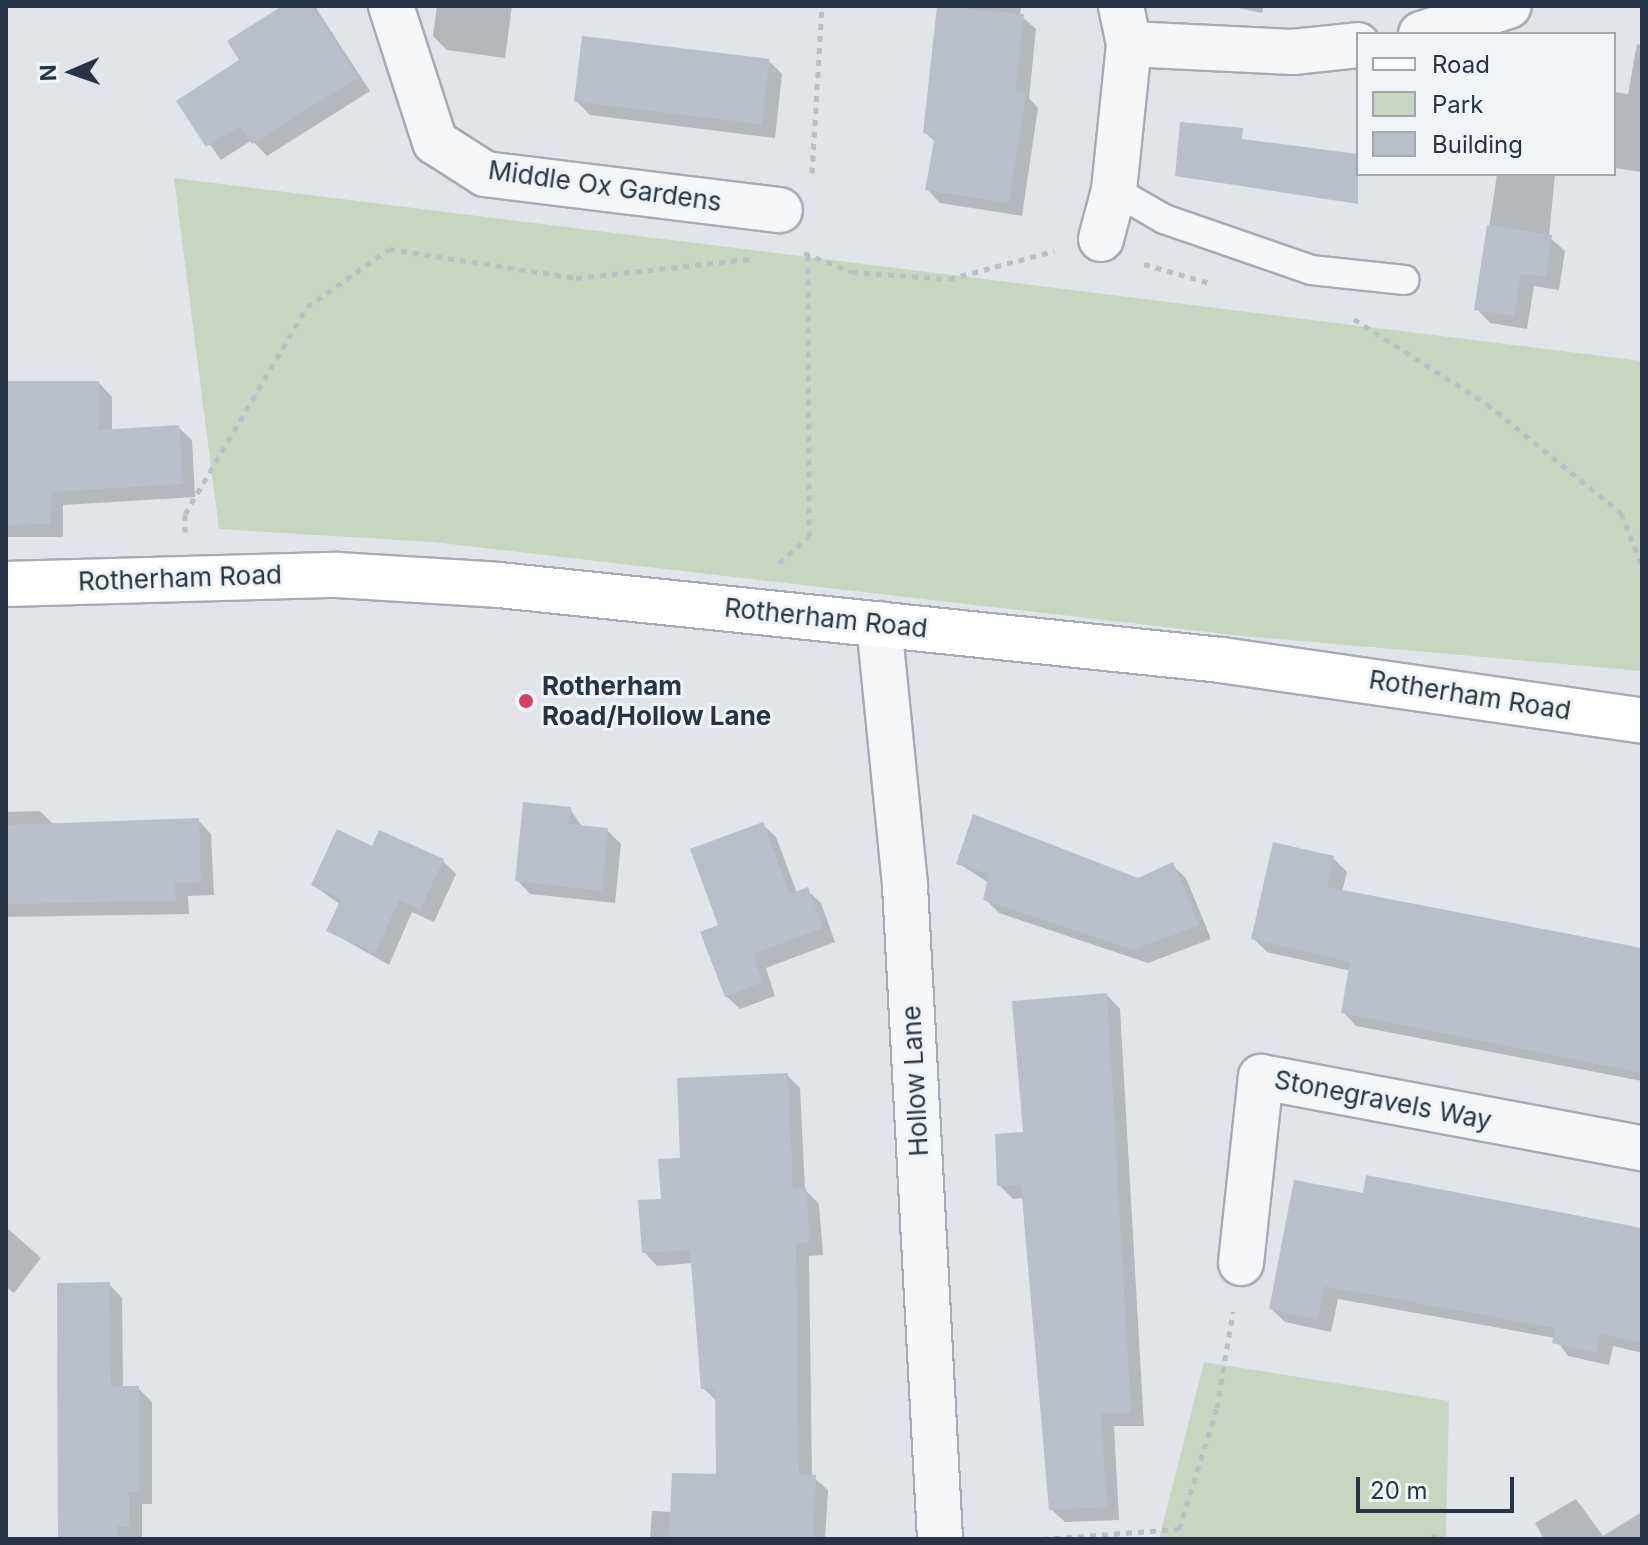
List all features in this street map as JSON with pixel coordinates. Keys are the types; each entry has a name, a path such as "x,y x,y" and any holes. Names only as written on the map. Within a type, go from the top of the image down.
{"main road":[{"name":"Rotherham Road","path":"6,584 183,575 337,575 727,607 1221,660 1642,721"}],"street":[{"name":"Middle Ox Gardens","path":"391,6 435,142 485,174 800,211"},
{"path":"1427,32 1509,6"},
{"path":"1101,239 1114,190 1125,25 1293,52 1356,45"},
{"name":"Hollow Lane","path":"879,624 905,886 940,1539"},
{"name":"Stonegravels Way","path":"1241,1263 1261,1077 1642,1148"}],"lane":[{"path":"1114,190 1164,219 1311,270 1404,280"}],"path":[{"path":"727,607 809,537 808,253 800,211 822,6"},
{"path":"792,255 808,253 852,272 949,279 1101,239 1162,274 1224,285"},
{"path":"183,575 185,514 307,307 389,249 576,278 761,258"},
{"path":"1346,314 1487,404 1621,513 1642,566"},
{"path":"1042,1539 1179,1529 1217,1408 1241,1263"},
{"path":"1434,1528 1434,1539"}],"green space":[{"path":"174,178 1642,361 1642,671 1243,636 433,542 219,529"},
{"path":"1204,1362 1449,1401 1446,1539 1159,1539"}],"building":[{"path":"282,6 312,6 358,77 252,144 240,126 206,147 176,101 239,60 227,41"},
{"path":"937,6 1024,14 1015,91 1026,92 1009,203 925,190 935,135 923,133"},
{"path":"582,36 770,59 762,125 574,102"},
{"path":"1180,122 1243,128 1242,139 1356,154 1358,204 1175,176"},
{"path":"1487,225 1552,235 1546,277 1521,274 1514,316 1474,310"},
{"path":"6,381 99,381 99,430 179,425 183,484 51,492 50,524 6,525"},
{"path":"523,802 571,807 569,824 608,828 602,891 515,881"},
{"path":"973,814 1138,878 1173,862 1199,925 1133,950 983,900 989,874 956,864"},
{"path":"199,818 201,882 175,883 176,901 6,904 6,825"},
{"path":"763,822 790,894 808,887 823,928 753,954 763,982 725,997 700,932 718,925 690,849"},
{"path":"337,829 372,846 379,830 444,859 420,910 399,900 375,953 326,931 341,899 311,885"},
{"path":"1273,842 1334,856 1327,887 1642,948 1642,1073 1341,1013 1350,962 1251,939"},
{"path":"1107,993 1131,1413 1101,1413 1107,1507 1049,1510 1021,1185 997,1186 995,1134 1023,1132 1012,1001"},
{"path":"788,1073 793,1189 806,1188 810,1242 796,1243 799,1474 816,1475 813,1539 669,1539 672,1473 716,1474 715,1389 701,1389 690,1250 642,1253 638,1200 661,1199 658,1159 680,1158 677,1078"},
{"path":"1366,1175 1642,1228 1642,1343 1600,1334 1596,1353 1552,1343 1555,1328 1324,1286 1318,1320 1269,1309 1294,1180 1363,1193"},
{"path":"110,1282 111,1386 139,1386 139,1492 129,1492 129,1527 117,1526 117,1539 58,1539 57,1283"}],"place":[{"name":"Rotherham Road/Hollow Lane","path":"526,701"}]}
